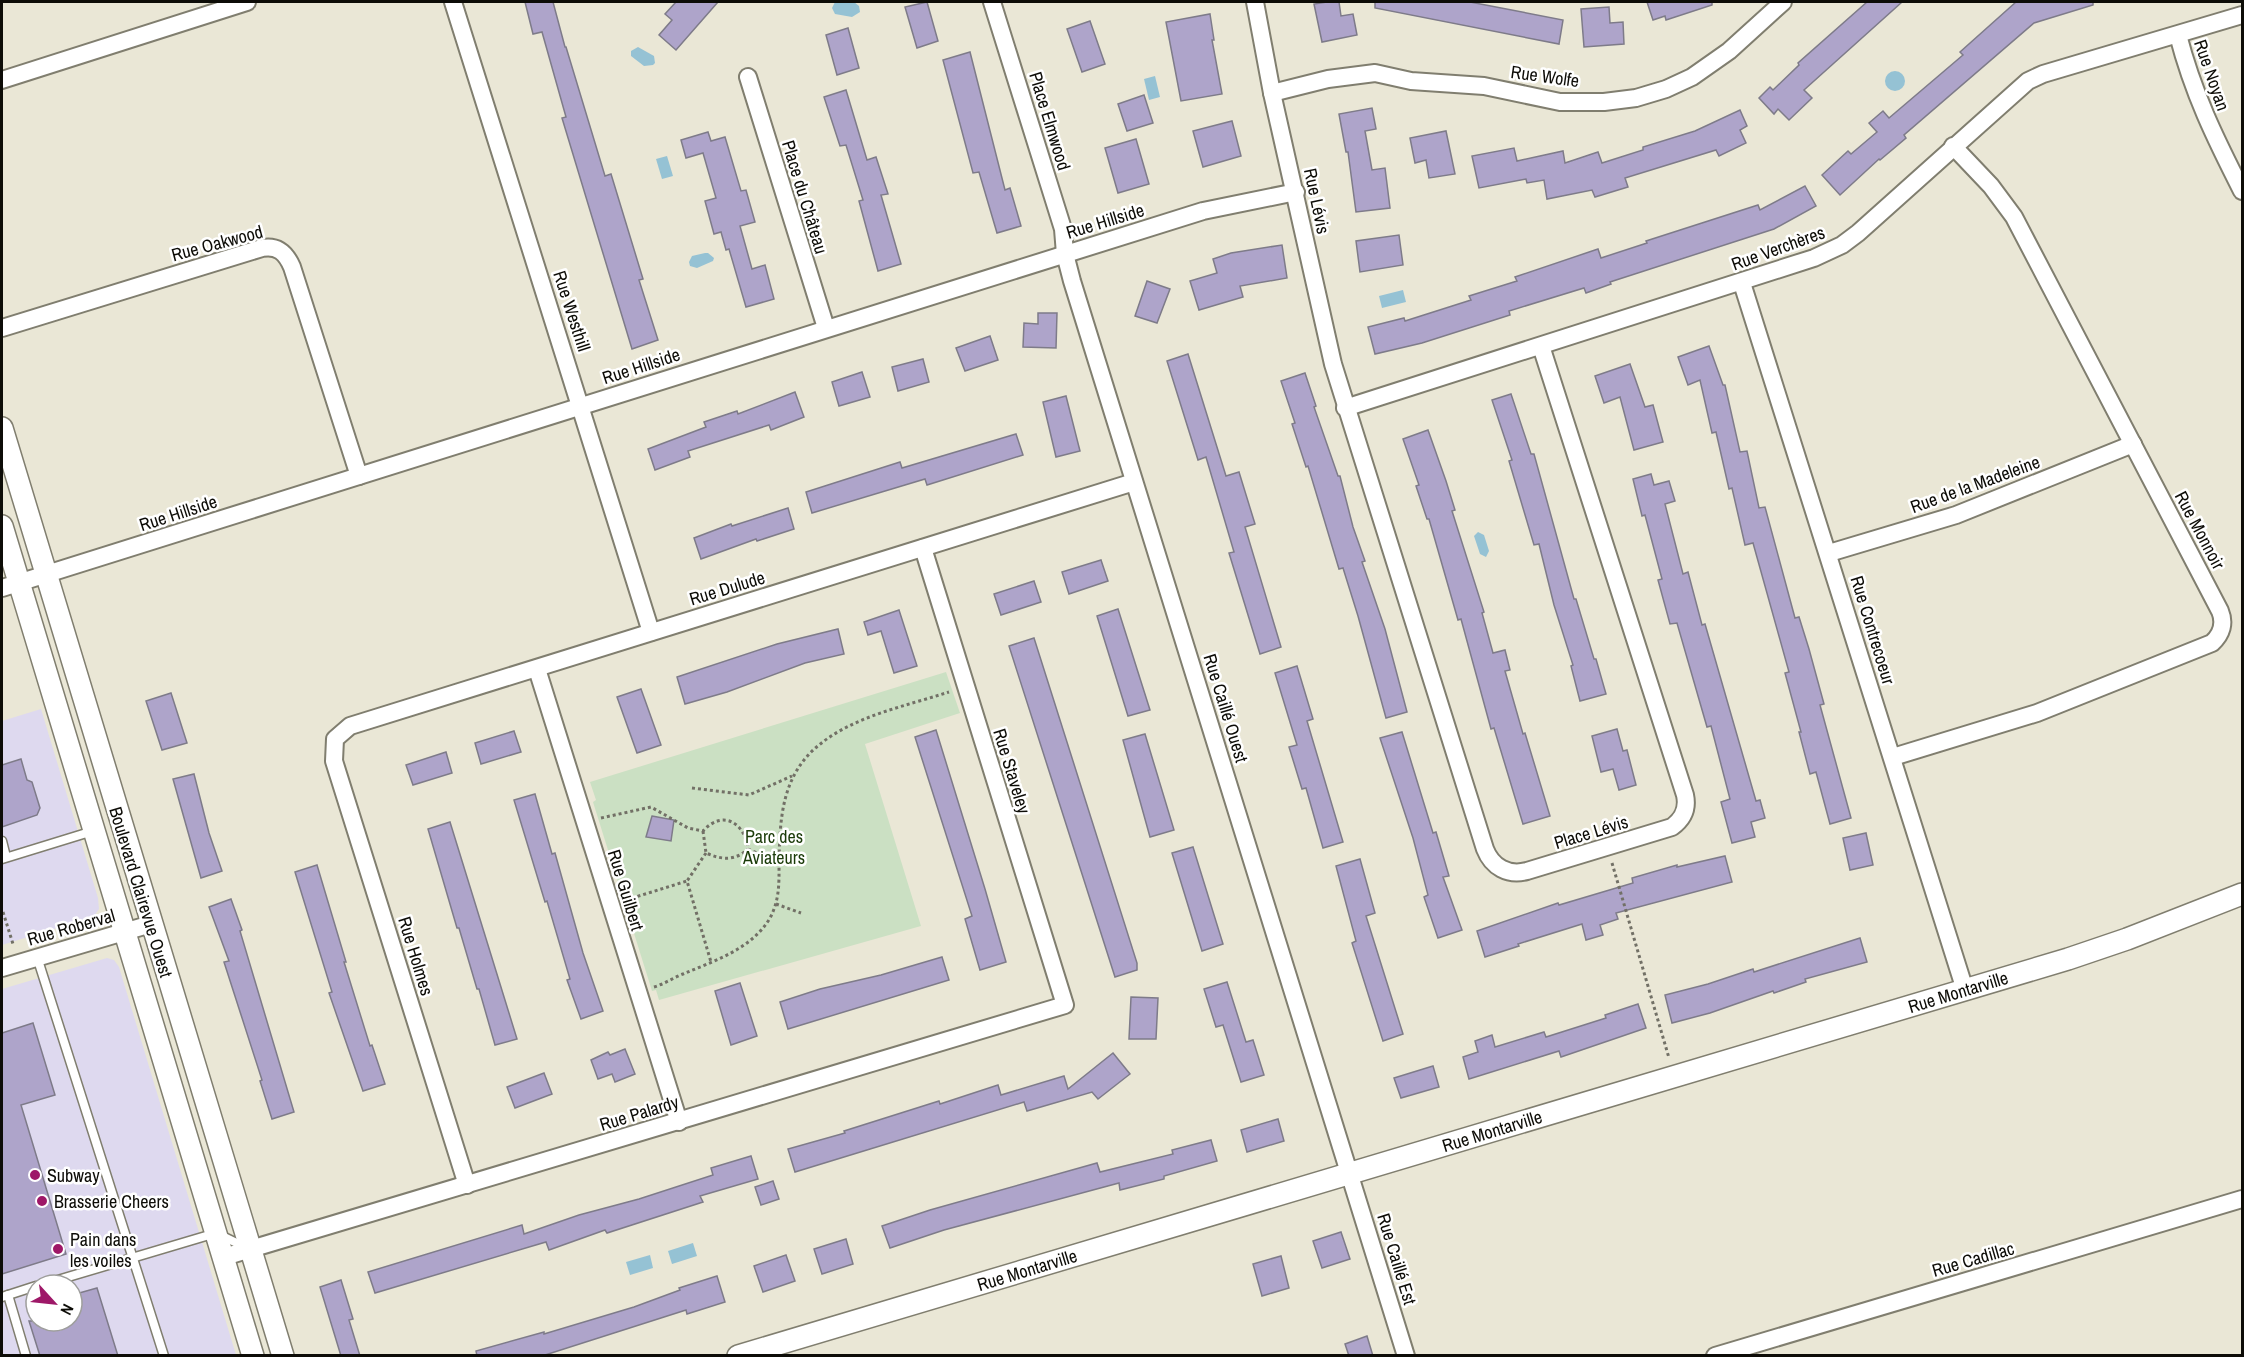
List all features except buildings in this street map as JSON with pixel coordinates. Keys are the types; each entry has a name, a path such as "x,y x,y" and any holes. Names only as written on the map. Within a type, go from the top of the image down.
{"street":[{"path":"2,80 247,2"},
{"name":"Rue Westhill","path":"453,2 582,406 651,632"},
{"name":"Place Elmwood","path":"992,2 1063,229 1065,254"},
{"name":"Rue Lévis","path":"1255,2 1272,93 1296,192 1319,310 1345,408"},
{"name":"Rue Wolfe","path":"1272,93 1328,79 1375,73 1411,81 1484,86 1560,102 1604,102 1636,98 1666,89 1692,77 1729,51 1783,2"},
{"name":"Rue Verchères","path":"1345,408 1742,283 1814,258 1842,245 2021,86 2035,77 2242,15"},
{"name":"Rue Noyan","path":"2178,35 2188,73 2211,131 2242,191"},
{"name":"Place du Château","path":"748,77 826,328"},
{"name":"Rue Monnoir","path":"1893,757 2037,713 2198,649 2216,639 2223,626 2220,610 2014,217 1991,186 1953,146"},
{"name":"Rue Hillside","path":"10,586 1203,211 1296,192"},
{"name":"Rue Oakwood","path":"2,328 262,248 277,248 285,254 292,267 359,476"},
{"name":"Rue Caillé Ouest","path":"1065,254 1351,1174"},
{"name":"Rue Contrecoeur","path":"1742,283 1965,990"},
{"name":"Place Lévis","path":"1345,408 1487,855 1498,868 1521,873 1672,827 1683,816 1686,800 1541,346"},
{"name":"Boulevard Clairevue Ouest","path":"2,428 283,1356"},
{"name":"Rue de la Madeleine","path":"1828,553 1956,515 2133,444"},
{"name":"Rue Dulude","path":"335,739 350,726 1134,482"},
{"name":"Boulevard Clairevue Ouest","path":"2,526 10,586 94,831 253,1356"},
{"name":"Rue Staveley","path":"923,548 1065,1005"},
{"name":"Rue Guilbert","path":"537,669 679,1122"},
{"name":"Rue Holmes","path":"335,739 334,760 467,1185"},
{"name":"Rue Montarville","path":"738,1356 2099,949 2242,894"},
{"name":"Rue Roberval","path":"2,968 151,924"},
{"name":"Rue Palardy","path":"224,1257 1065,1005"},
{"name":"Rue Caillé Est","path":"1351,1174 1406,1356"},
{"name":"Rue Cadillac","path":"1715,1356 2242,1199"}],"lane":[{"path":"2,841 4,858 94,831"},
{"path":"37,957 164,1356"},
{"path":"81,1273 216,1233 250,1249"},
{"path":"24,1290 5,1296 26,1356"}],"path":[{"path":"637,992 659,985 740,948 769,920 776,904 780,877 779,863 786,793 792,776 819,745 865,719 965,687"},
{"path":"692,788 749,795 792,776"},
{"path":"584,822 651,807 688,828 703,831"},
{"path":"718,820 728,820 743,830 747,838 748,849 741,855 729,859 717,858 706,853 703,831 718,820"},
{"path":"1607,847 1670,1060"},
{"path":"748,849 779,863"},
{"path":"610,905 687,881 706,853"},
{"path":"687,881 711,962"},
{"path":"776,904 801,913"},
{"path":"3,912 13,944"}],"shaded area":[{"path":"41,709 98,898 99,909 94,916 86,919 2,945 2,721"},
{"path":"107,958 114,960 119,967 236,1355 2,1356 2,989"}],"green space":[{"name":"Parc des Aviateurs","path":"946,672 960,713 865,744 921,926 659,1000 656,990 652,991 593,802 596,800 590,782"}],"water":[{"path":"835,2 854,2 859,6 860,12 852,17 835,14 832,8"},
{"path":"638,47 654,56 653,65 644,66 631,56 631,51"},
{"path":"1895,71 1902,74 1905,81 1902,88 1895,91 1888,88 1885,81 1888,74"},
{"path":"1155,76 1160,97 1149,100 1144,79"},
{"path":"667,156 673,176 662,179 656,159"},
{"path":"705,253 714,258 713,261 697,268 690,266 692,256"},
{"path":"1403,290 1406,302 1382,308 1379,296"},
{"path":"1478,532 1484,535 1489,551 1486,557 1480,554 1474,536"},
{"path":"693,1243 697,1256 672,1264 668,1251"},
{"path":"650,1255 653,1268 630,1275 626,1262"}],"place":[{"name":"Subway","path":"35,1175"},
{"name":"Brasserie Cheers","path":"42,1201"},
{"name":"Pain dans les voiles","path":"58,1249"}]}
